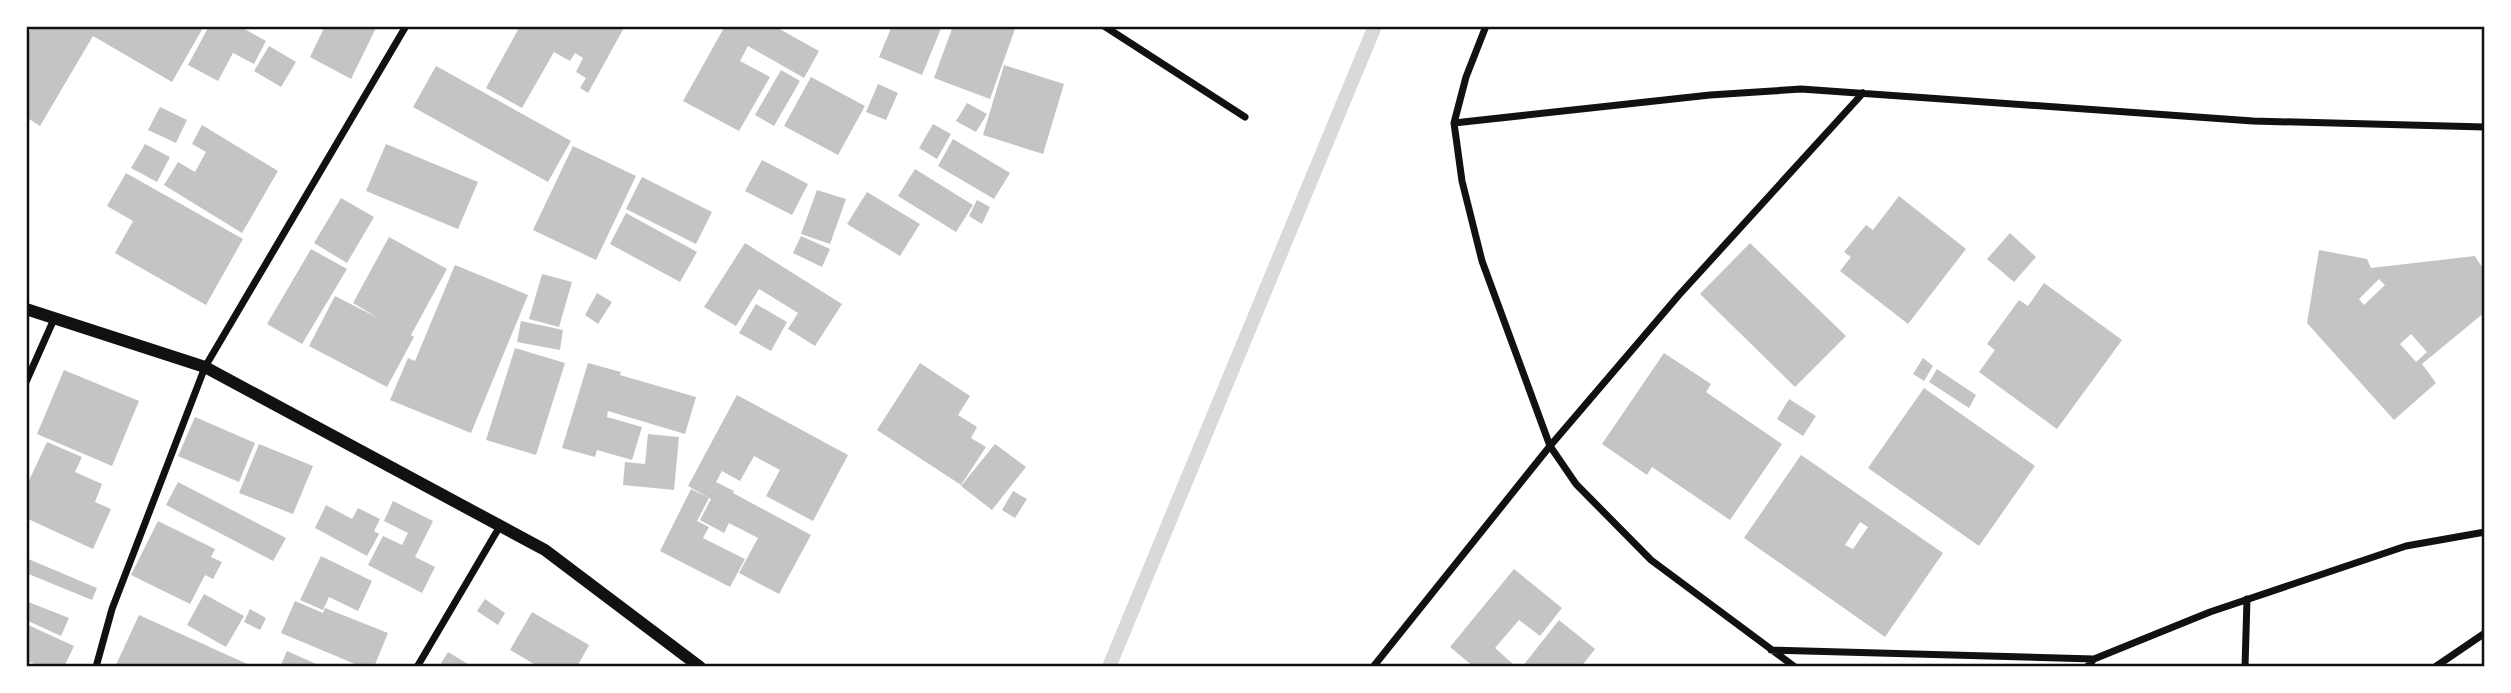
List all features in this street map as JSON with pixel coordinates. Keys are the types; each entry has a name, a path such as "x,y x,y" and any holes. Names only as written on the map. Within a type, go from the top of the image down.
{"street":[{"path":"96,667 113,609 205,367 406,26"},
{"path":"1104,26 1245,117"},
{"path":"1486,26 1466,77 1454,123 1462,181 1482,261 1550,446 1576,484 1651,560 1795,667"},
{"path":"1454,123 1710,95 1801,89 2253,121 2485,127"},
{"path":"1373,667 1550,446 1679,295 1863,93"},
{"path":"26,309 205,367 545,550 700,667"},
{"path":"26,382 54,319"},
{"path":"418,667 500,526"},
{"path":"1770,650 2094,659 2247,599 2406,546 2485,532"},
{"path":"2245,667 2247,599"},
{"path":"2435,667 2485,633"},
{"path":"2087,667 2094,659"}],"building":[{"path":"33,26 204,26 172,82 93,36 40,126 26,117 26,37"},
{"path":"209,26 239,26 266,41 254,64 233,53 218,81 188,65"},
{"path":"325,26 377,26 351,79 310,57"},
{"path":"520,26 625,26 588,93 580,88 586,78 576,72 583,58 575,53 570,61 554,52 522,108 486,88"},
{"path":"725,26 774,26 819,51 804,78 748,46 740,61 770,77 739,131 683,101"},
{"path":"892,26 942,26 922,75 879,57"},
{"path":"953,26 1016,26 990,99 934,78"},
{"path":"269,46 296,62 281,87 254,71"},
{"path":"1004,65 1064,84 1043,154 983,135"},
{"path":"436,66 571,141 548,182 413,107"},
{"path":"781,70 800,81 774,126 755,115"},
{"path":"811,77 865,106 838,155 784,126"},
{"path":"878,84 898,93 886,120 866,112"},
{"path":"967,103 987,114 976,132 956,121"},
{"path":"160,107 187,120 176,143 148,130"},
{"path":"933,124 951,134 937,159 919,148"},
{"path":"202,125 278,171 242,233 164,185 178,162 195,172 206,152 192,144"},
{"path":"953,139 1010,173 994,199 938,166"},
{"path":"145,144 170,157 157,182 131,168"},
{"path":"386,144 478,182 458,229 366,191"},
{"path":"573,146 636,176 596,260 533,230"},
{"path":"762,160 808,184 792,215 745,191"},
{"path":"915,169 973,205 956,232 898,196"},
{"path":"126,173 243,239 206,305 115,253 133,221 107,206"},
{"path":"642,177 712,212 696,244 626,209"},
{"path":"817,190 846,199 830,244 801,234"},
{"path":"867,192 920,224 900,256 847,224"},
{"path":"1899,196 1966,249 1908,324 1840,271 1851,257 1844,252 1866,225 1873,230"},
{"path":"341,198 374,217 347,263 314,243"},
{"path":"977,200 990,207 982,224 969,216"},
{"path":"626,213 697,252 680,282 610,244"},
{"path":"2010,233 2036,257 2014,282 1987,259"},
{"path":"801,236 830,249 822,267 793,253"},
{"path":"389,237 447,269 411,335 414,337 387,387 309,346 335,296 378,318 353,303"},
{"path":"745,243 842,304 815,346 788,329 798,313 759,289 736,326 704,307"},
{"path":"1750,243 1846,336 1795,387 1700,294"},
{"path":"311,249 347,269 302,344 267,324"},
{"path":"2319,250 2367,259 2371,268 2475,256 2485,272 2485,312 2422,364 2436,383 2394,420 2307,323","holes":["2379,279 2385,285 2364,305 2359,299","2411,334 2427,352 2416,362 2400,344"]},
{"path":"455,265 528,295 471,433 390,400 408,358 415,361"},
{"path":"542,274 572,282 559,327 529,319"},
{"path":"2044,283 2122,340 2057,429 1979,372 1995,350 1987,344 2019,300 2028,306"},
{"path":"597,293 612,302 598,324 585,315"},
{"path":"756,304 787,322 771,351 739,333"},
{"path":"521,321 563,330 560,350 517,342"},
{"path":"515,348 565,363 536,455 486,440"},
{"path":"1664,353 1711,384 1706,392 1782,444 1730,520 1652,467 1647,475 1602,444"},
{"path":"1923,358 1933,366 1924,381 1913,374"},
{"path":"588,363 696,397 685,434 608,411 607,417 642,427 632,460 597,450 595,457 562,448"},
{"path":"920,363 970,396 958,415 977,427 971,438 986,447 961,485 877,430"},
{"path":"1937,369 1976,395 1969,408 1929,382"},
{"path":"64,370 139,401 112,466 37,434"},
{"path":"1924,388 2035,466 1979,546 1868,468"},
{"path":"737,395 848,455 813,521 766,496 780,470 754,456 740,481 722,471 716,482 811,535 779,594 739,573 758,538 729,523 724,533 700,520 711,499 688,486"},
{"path":"1789,399 1816,416 1803,436 1777,419"},
{"path":"195,417 255,443 239,482 178,456"},
{"path":"648,434 679,437 674,490 623,485 625,462 645,464"},
{"path":"47,442 82,457 75,472 102,484 95,502 111,509 93,549 26,518 26,487"},
{"path":"259,444 313,466 293,514 239,493"},
{"path":"995,444 1026,467 992,510 961,486"},
{"path":"1801,455 1943,553 1885,637 1744,538","holes":["1860,522 1868,527 1853,549 1845,545"]},
{"path":"178,482 286,538 273,561 166,505"},
{"path":"691,489 709,498 697,521 709,527 703,538 745,559 730,587 660,551"},
{"path":"1013,491 1027,499 1015,518 1002,510"},
{"path":"393,501 433,521 415,557 435,567 422,593 368,565 383,536 402,545 408,533 384,521"},
{"path":"326,505 352,519 358,508 380,519 374,531 379,534 367,556 315,528"},
{"path":"158,521 215,549 211,557 222,562 213,579 205,575 190,604 131,575"},
{"path":"321,556 372,581 358,611 329,597 323,610 300,600"},
{"path":"26,558 97,588 92,600 26,573"},
{"path":"1514,569 1562,608 1540,636 1519,620 1495,648 1513,664 1510,667 1474,667 1450,647"},
{"path":"204,594 244,616 226,647 187,625"},
{"path":"485,599 505,613 498,625 477,611"},
{"path":"26,601 69,618 61,636 26,620"},
{"path":"295,601 323,613 325,608 388,633 374,667 362,667 281,633"},
{"path":"250,609 266,618 260,630 244,622"},
{"path":"532,612 589,645 577,667 539,667 510,650"},
{"path":"139,615 254,667 115,667"},
{"path":"1559,620 1595,649 1581,667 1522,667"},
{"path":"26,624 74,646 64,667 40,667 26,660"},
{"path":"287,651 323,667 280,667"},
{"path":"448,652 473,667 439,667"}],"waterway":[{"path":"1109,667 1375,26"}]}
